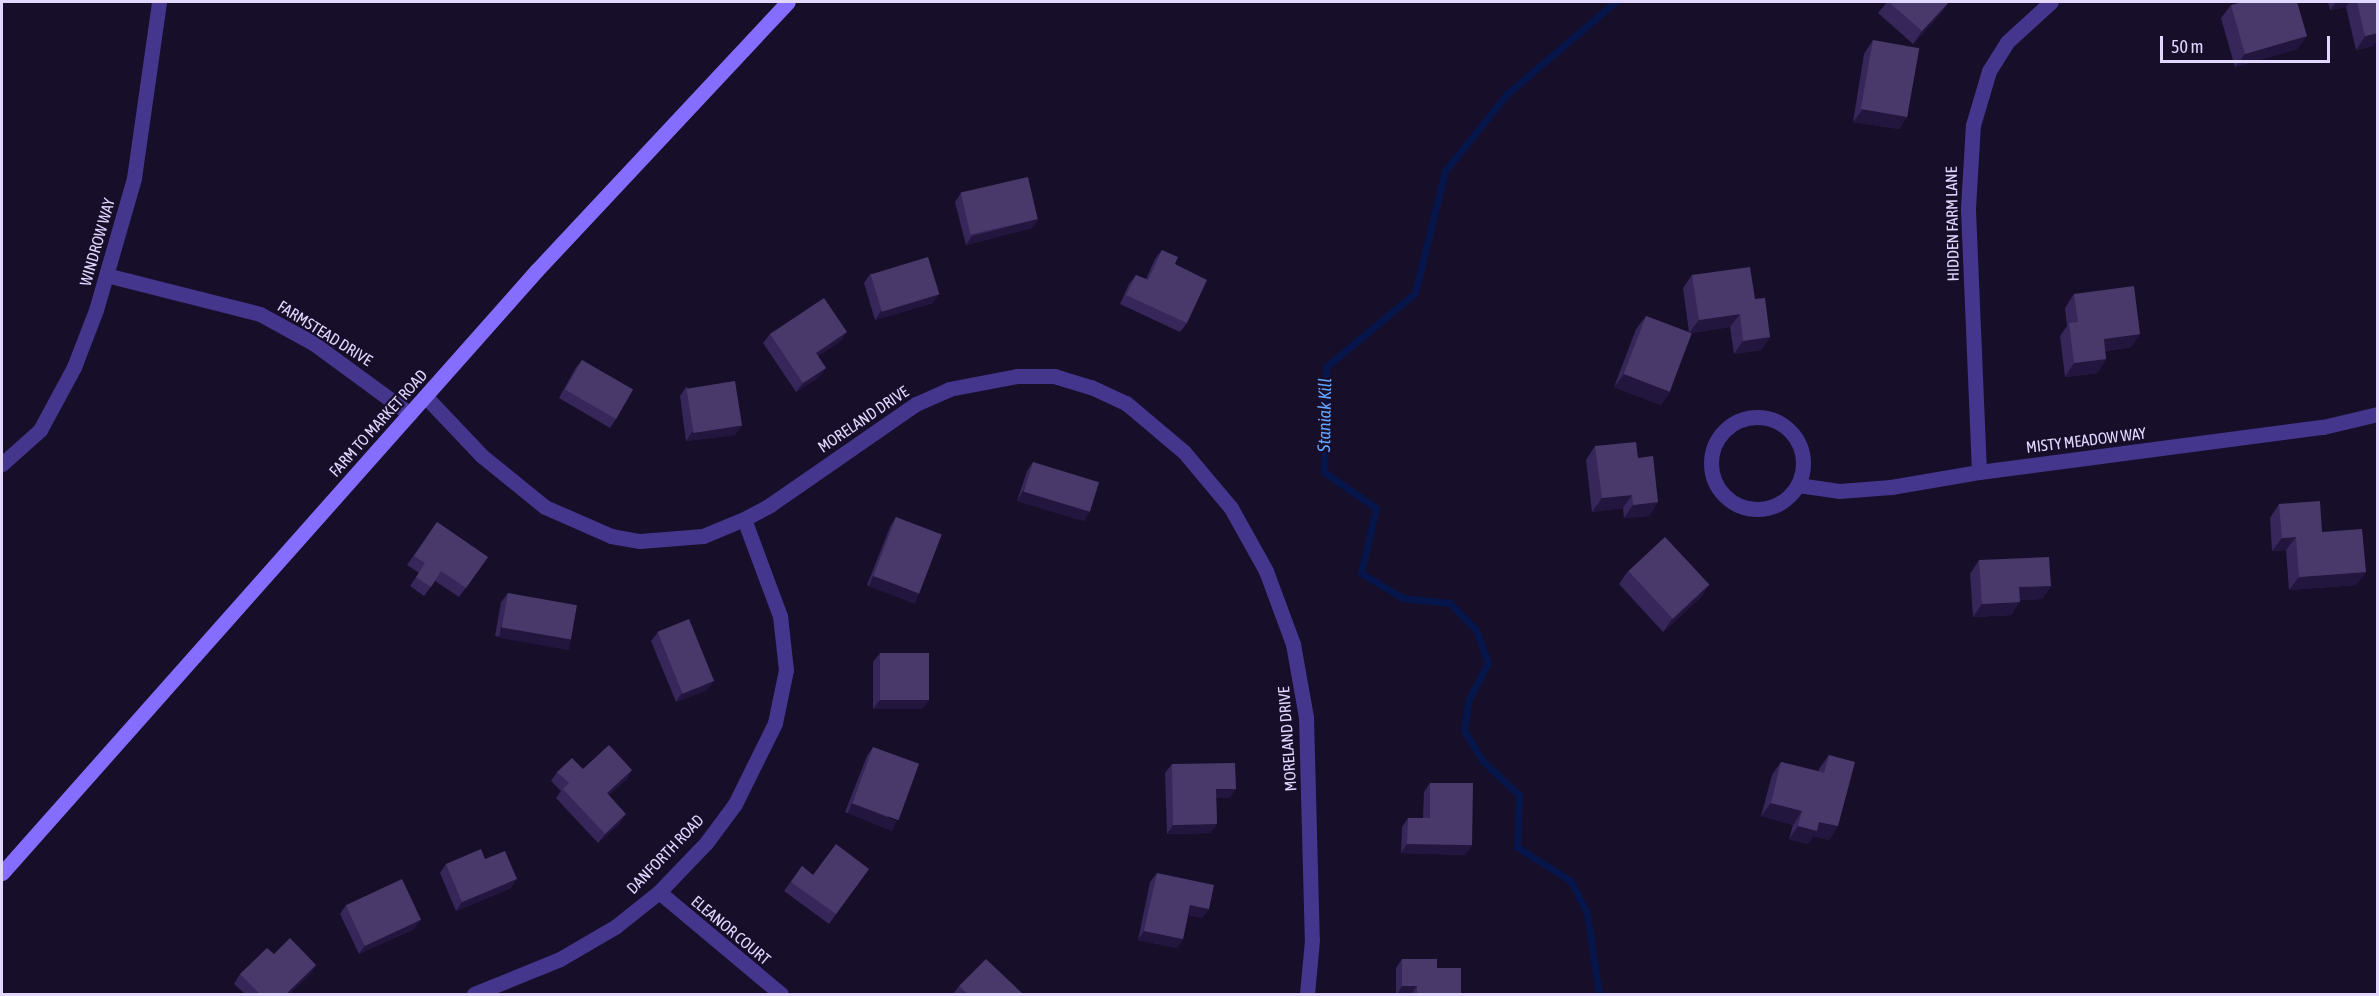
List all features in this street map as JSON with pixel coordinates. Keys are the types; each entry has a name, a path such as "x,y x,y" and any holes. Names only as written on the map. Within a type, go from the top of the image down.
{"street":[{"name":"WINDROW WAY","path":"2,464 40,430 74,368 106,275 134,178 159,2"},
{"name":"FARM TO MARKET ROAD","path":"2,873 545,261 788,2"},
{"name":"HIDDEN FARM LANE","path":"1979,472 1968,208 1973,125 1989,71 2007,42 2051,2"},
{"name":"FARMSTEAD DRIVE","path":"106,275 260,314 333,356 410,414"},
{"name":"MORELAND DRIVE","path":"426,397 513,484 574,522 611,536 649,541 703,536 744,519 770,506 916,404 975,382 1054,376 1100,391 1126,403 1197,466 1231,508 1266,571 1293,644 1306,717 1312,940 1307,994"},
{"name":"MISTY MEADOW WAY","path":"1798,485 1839,491 1891,487 1979,472 2323,427 2378,414"},
{"path":"1743,419 1774,420 1797,440 1803,454 1798,485 1790,497 1770,507 1748,509 1734,504 1722,494 1710,467 1719,438 1743,419"},
{"name":"DANFORTH ROAD","path":"474,994 560,959 615,927 659,892 706,843 735,804 758,762 782,698 786,646 780,616 744,519"},
{"name":"ELEANOR COURT","path":"659,892 781,994"}],"building":[{"path":"1889,2 1949,2 1922,31"},
{"path":"2243,2 2297,2 2307,36 2245,54 2231,5"},
{"path":"2357,2 2378,2 2378,33 2365,36"},
{"path":"1873,40 1919,48 1907,117 1861,109"},
{"path":"1028,177 1038,219 970,234 961,193"},
{"path":"1162,250 1178,257 1175,264 1207,280 1187,323 1126,295 1136,275 1148,280"},
{"path":"928,257 939,294 882,312 871,275"},
{"path":"1750,267 1755,299 1765,298 1770,337 1743,341 1740,314 1699,320 1692,275"},
{"path":"2134,286 2140,334 2104,339 2106,359 2074,363 2069,323 2078,322 2074,294"},
{"path":"824,298 847,332 816,353 826,368 803,383 770,334"},
{"path":"1646,316 1692,334 1670,391 1624,374"},
{"path":"582,360 633,390 616,419 565,389"},
{"path":"735,381 742,425 694,433 687,389"},
{"path":"1636,442 1638,458 1653,456 1658,502 1633,505 1632,495 1602,498 1595,446"},
{"path":"1033,462 1099,482 1090,512 1024,492"},
{"path":"2320,501 2322,532 2362,529 2366,572 2299,577 2296,537 2282,538 2279,504"},
{"path":"896,517 942,535 919,593 873,576"},
{"path":"437,522 488,557 466,588 441,571 431,587 416,577 425,563 414,556"},
{"path":"1665,537 1709,585 1673,619 1628,571"},
{"path":"2049,557 2051,586 2019,587 2020,602 1982,604 1979,560"},
{"path":"508,593 577,605 571,640 502,627"},
{"path":"689,619 714,681 683,694 657,632"},
{"path":"880,653 929,653 929,700 880,700"},
{"path":"609,745 632,770 607,793 626,814 605,834 563,789 569,783 557,772 572,758 583,769"},
{"path":"873,747 919,764 899,820 852,803"},
{"path":"1829,755 1855,762 1838,826 1819,822 1817,831 1798,826 1802,811 1771,803 1781,762 1824,773"},
{"path":"1235,763 1236,789 1216,789 1217,824 1173,825 1172,764"},
{"path":"1430,783 1473,783 1472,845 1407,844 1408,818 1430,818"},
{"path":"836,844 869,869 836,914 791,882 802,866 813,875"},
{"path":"481,849 485,859 505,851 517,879 462,902 446,864"},
{"path":"1157,873 1214,885 1209,909 1190,905 1183,939 1144,931"},
{"path":"402,879 421,920 365,946 346,905"},
{"path":"290,938 316,965 286,994 260,994 240,974 267,948 274,954"},
{"path":"986,959 1023,994 968,994 959,986"},
{"path":"1402,959 1437,959 1437,968 1461,968 1461,994 1417,994 1417,986 1402,986"}],"waterway":[{"name":"Staniak Kill","path":"1599,994 1587,913 1571,881 1517,847 1519,795 1482,760 1464,730 1469,699 1488,663 1476,630 1450,603 1403,598 1361,573 1376,508 1324,472 1326,367 1415,293 1445,171 1507,94 1615,2"}]}
